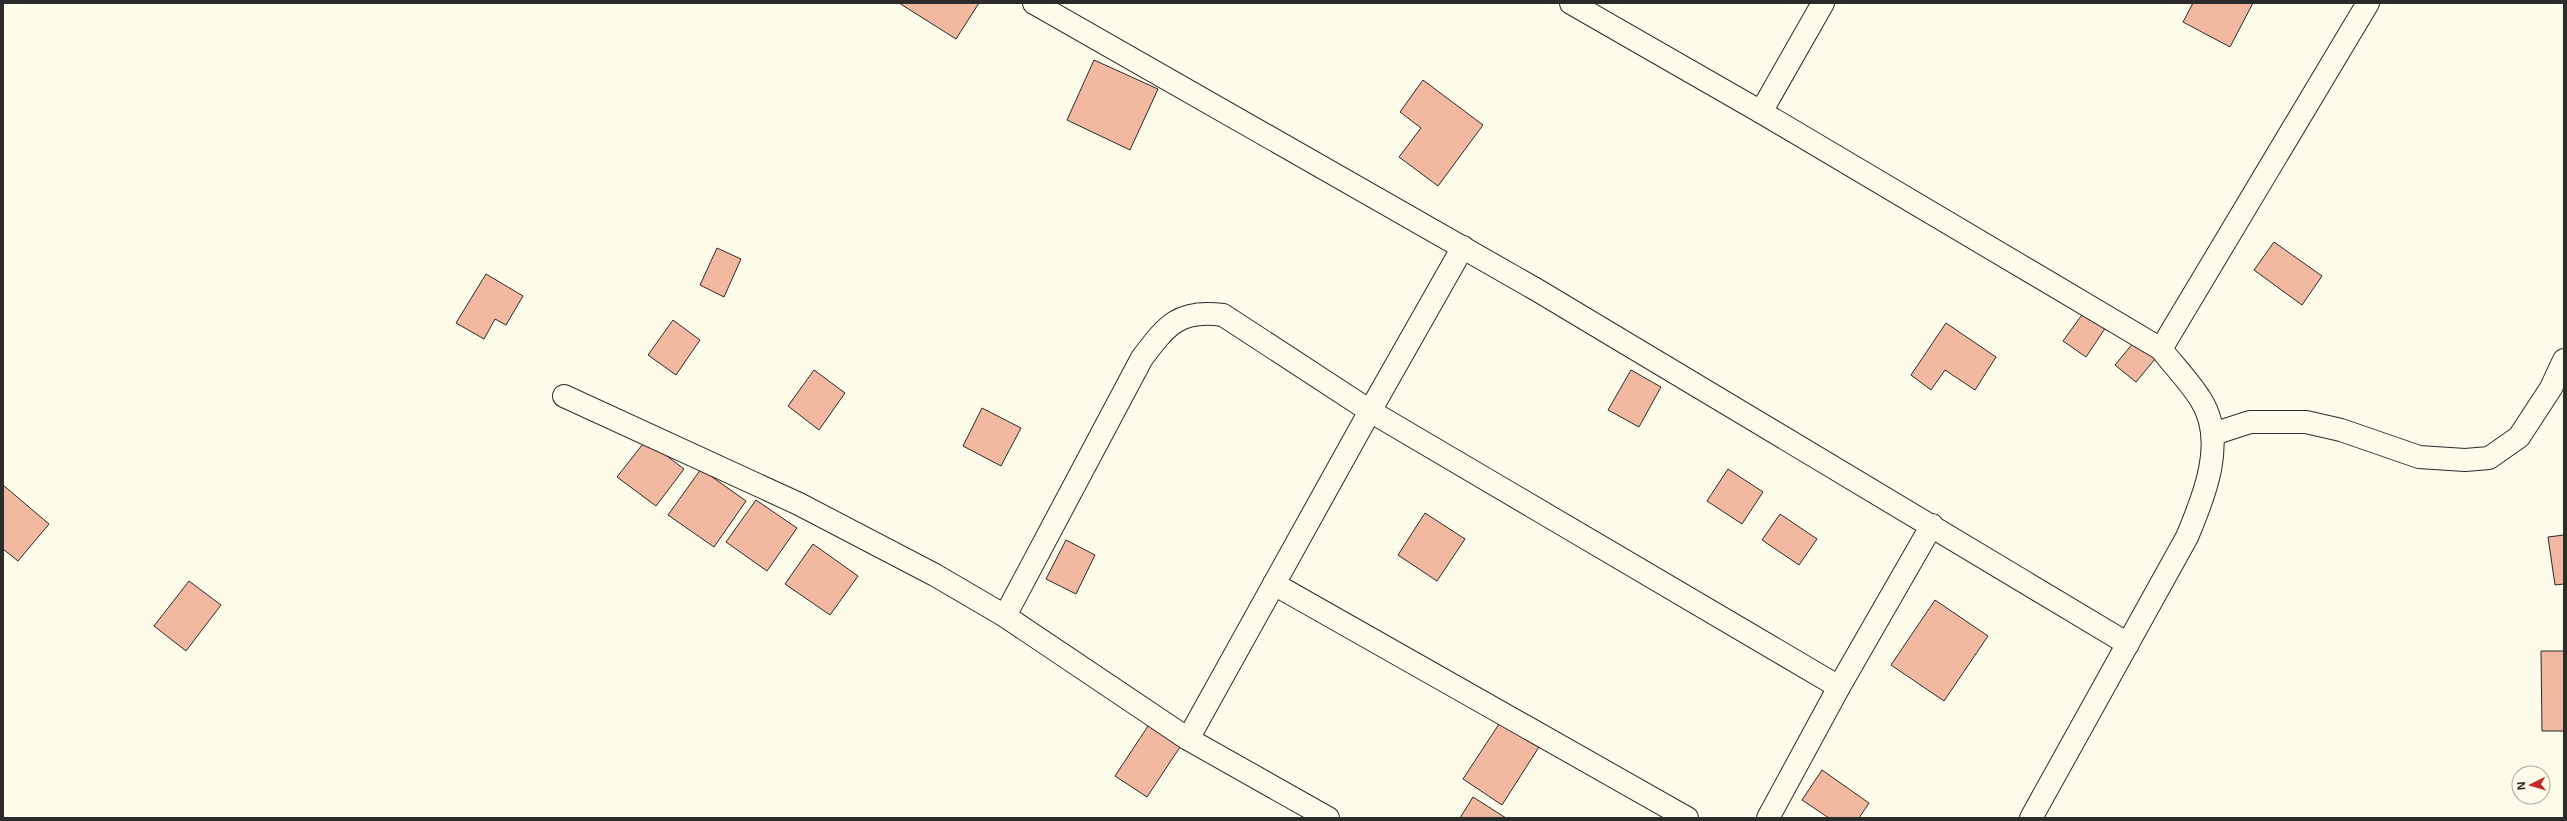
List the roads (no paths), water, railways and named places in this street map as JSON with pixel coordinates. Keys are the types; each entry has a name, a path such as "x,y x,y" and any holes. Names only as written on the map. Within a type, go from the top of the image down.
{"street":[{"path":"1034,3 1463,247 1932,525 2128,644"},
{"path":"1571,3 1761,112 2162,349 2202,401 2213,434 2211,460 2200,506 2187,538 2030,818"},
{"path":"1761,112 1823,3"},
{"path":"2162,349 2368,3"},
{"path":"1188,739 1463,247"},
{"path":"1005,616 1142,358 1163,331 1181,318 1201,312 1223,316 1370,411 1839,687"},
{"path":"2213,434 2250,422 2306,422 2341,430 2419,457 2465,460 2489,458 2519,437 2550,388 2564,360"},
{"path":"564,396 799,504 935,575 1005,616 1188,739 1328,818"},
{"path":"1768,818 1839,687 1932,525"},
{"path":"1274,584 1687,818"}]}
